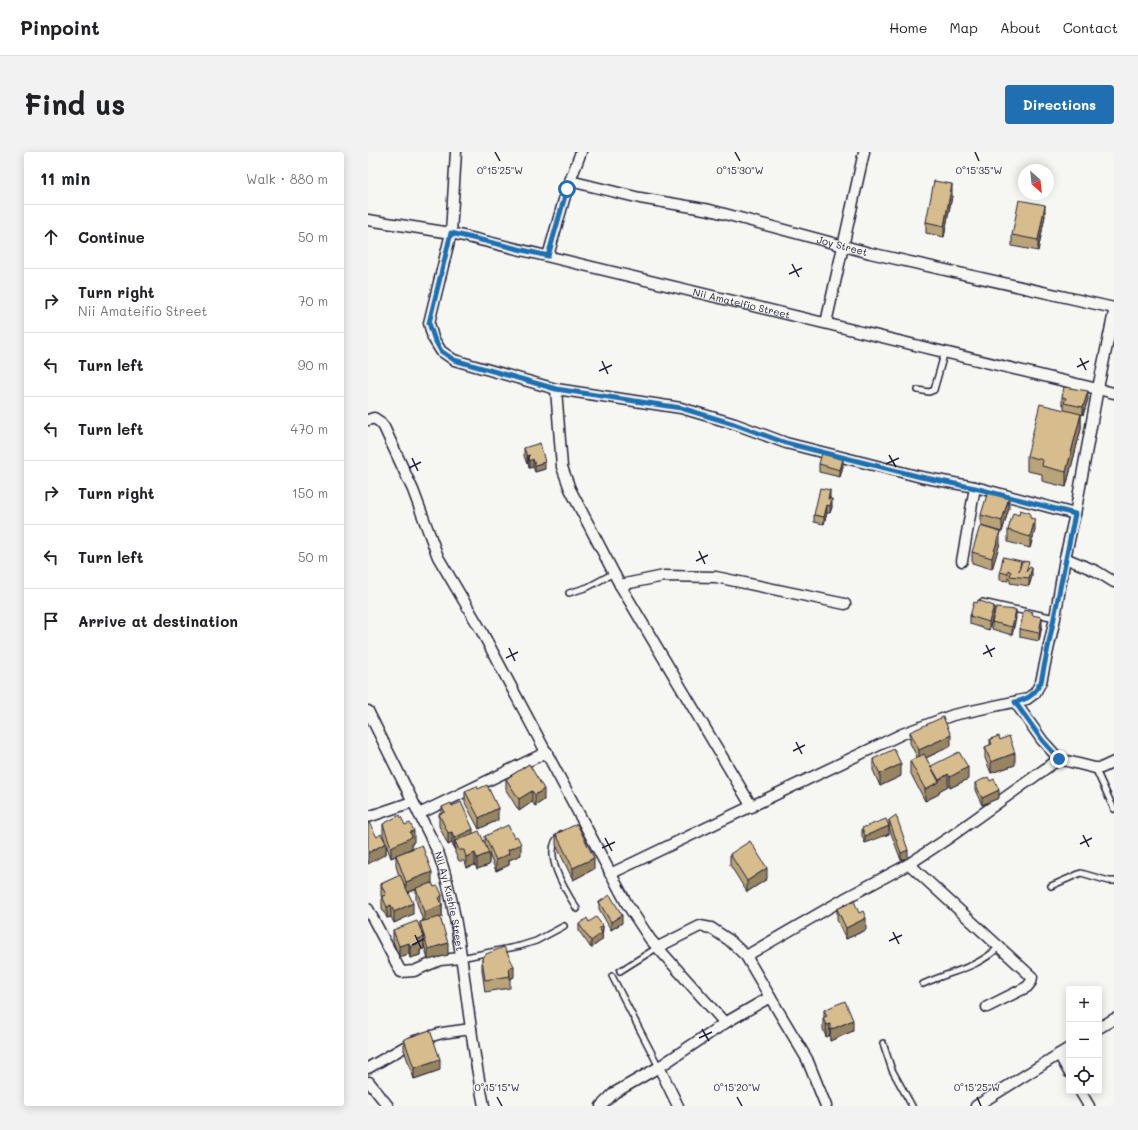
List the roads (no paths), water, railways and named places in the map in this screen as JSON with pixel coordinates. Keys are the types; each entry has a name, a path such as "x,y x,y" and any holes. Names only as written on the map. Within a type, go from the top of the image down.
{"street":[{"path":"456,152 451,233 429,323 434,338 441,351 454,360 556,389 681,408 734,424 786,443 921,477 975,488 1075,514"},
{"path":"548,256 570,181 581,152"},
{"path":"826,323 864,152"},
{"name":"Joy Street","path":"570,181 640,198 710,210 843,246 1114,308"},
{"name":"Nii Amateifio Street","path":"368,220 451,233 1114,393"},
{"path":"610,874 902,734 953,715 1027,699 1035,693 1038,687 1055,618 1065,558 1075,514 1098,388 1114,312"},
{"path":"556,389 562,467 567,482 620,585 752,807"},
{"path":"368,420 374,418 384,427 413,490 438,556 481,630 547,752 580,823 627,904 650,939 725,1022"},
{"path":"962,561 975,488"},
{"path":"1065,558 1096,571 1114,582"},
{"path":"620,585 664,576 716,578 845,604"},
{"path":"1015,702 1042,740 1059,759 1095,768 1101,768 1114,762"},
{"name":"Nii Ayi Kushie Street","path":"368,710 412,802 438,852 445,872 450,891 484,1106"},
{"path":"419,814 547,752"},
{"path":"746,956 844,899 909,864 950,837 1059,759"},
{"path":"368,817 412,802"},
{"path":"909,864 1032,977 1031,982 1027,987 987,1007"},
{"path":"368,908 401,972 414,972 440,960 461,958"},
{"path":"658,947 700,926 711,928 722,934 746,956 807,1059 826,1106"},
{"path":"601,1106 614,1094 659,1067 725,1022 770,997"},
{"path":"1102,1026 1114,1019"},
{"path":"368,1068 415,1041 442,1033 471,1029"},
{"path":"976,1106 1066,1050"},
{"path":"1059,1054 1066,1067"},
{"path":"379,1062 369,1083 388,1106"},
{"path":"659,1067 678,1106"},
{"path":"1082,1094 1089,1106"}],"lane":[{"path":"918,390 929,392 934,390 945,351"},
{"path":"569,593 588,587 614,573"},
{"path":"982,602 1055,618"},
{"path":"1095,768 1114,809"},
{"path":"567,830 557,837 552,848 560,882 577,908"},
{"path":"1051,886 1081,873 1109,882 1114,881"},
{"path":"461,958 520,946 536,941 564,926"},
{"path":"620,971 658,947"},
{"path":"923,984 944,974 983,961 999,947"},
{"path":"612,976 659,1067"},
{"path":"883,1043 892,1070 912,1106"}]}
